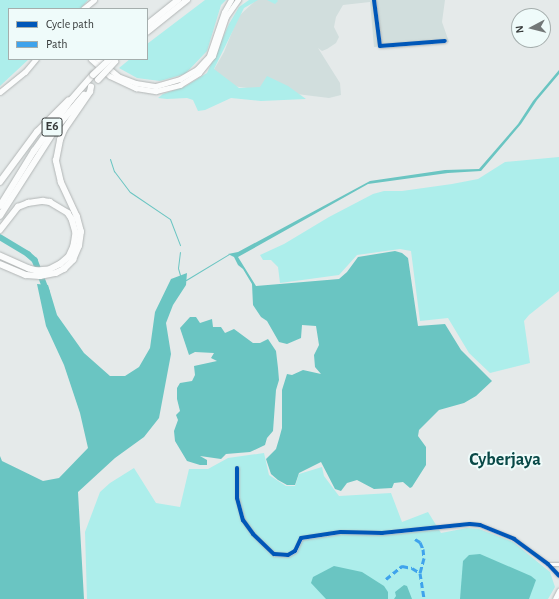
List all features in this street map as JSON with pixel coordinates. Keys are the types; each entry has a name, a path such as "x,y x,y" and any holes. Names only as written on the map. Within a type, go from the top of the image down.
{"highway":[{"path":"148,24 178,0"},
{"path":"148,31 187,0"},
{"name":"E6","path":"0,216 16,184 71,100 93,76 115,60"},
{"name":"E6","path":"0,206 57,127 115,60"},
{"path":"0,264 26,275 56,273 69,265 73,260 79,246 81,232 80,225 60,183 56,161 60,140 64,130 90,92 92,86"},
{"path":"0,182 37,132 66,103 71,100"},
{"path":"0,256 29,269 49,273 69,257 75,239 72,219 62,208 50,202 28,203 18,207 1,228"}],"main road":[{"path":"99,60 118,76 136,83 156,86 180,79 197,68 208,56 224,12 231,0"},
{"path":"92,60 110,76 136,88 156,91 180,84 199,73 213,56 226,17 238,0"},
{"path":"84,8 93,1"},
{"path":"25,72 35,60"},
{"path":"0,92 39,60"},
{"path":"555,599 559,591"}],"street":[{"path":"374,0 378,43 380,46 445,41"},
{"path":"237,468 237,498 246,524 267,549 274,554 281,556 288,555 295,551 302,538 341,532 382,533 470,524 514,538 548,564 559,576"},
{"path":"548,564 559,564"}],"shaded area":[{"path":"0,0 88,0 81,8 8,8 8,60 28,60 0,86"},
{"path":"205,0 226,0 221,5 207,51 185,74 160,81 137,78 119,68 129,60 148,60 148,43"},
{"path":"249,0 258,0 244,8 214,69 239,88 260,87 267,76 288,86 306,99 261,101 231,98 205,110 198,111 193,100 187,98 158,98 163,94 186,86 207,73 229,24 239,7"},
{"path":"256,0 445,0 442,22 449,42 374,47 370,2 343,5 336,17 334,27 339,37 336,43 322,51 318,48 340,83 341,95 329,98 232,86 212,73 224,52 238,17"},
{"path":"267,0 277,0 278,1 275,4"},
{"path":"559,70 559,74 537,100 521,124 481,171 448,173 368,184 238,257 256,286 339,279 347,272 358,257 395,251 402,253 408,258 418,326 445,324 461,350 492,381 476,396 464,403 439,410 419,430 418,436 426,447 426,465 410,488 403,482 394,483 392,488 374,489 357,480 347,483 341,491 335,489 321,462 299,473 295,485 287,485 278,480 271,474 266,459 276,449 282,428 282,390 287,374 292,375 303,370 321,374 315,367 314,355 319,345 316,326 302,325 301,338 287,344 279,342 267,321 261,317 253,305 252,284 234,257 228,254 238,252 370,181 445,170 479,169 518,124 533,101"},
{"path":"559,157 559,291 529,315 524,321 530,363 490,373 469,353 448,318 420,321 411,251 400,249 357,255 339,275 280,283 278,267 271,260 263,260 260,255 284,244 329,217 373,194 384,191 402,191 478,179 505,162"},
{"path":"187,273 186,285 173,305 166,323 171,354 159,418 144,437 115,458 78,492 84,599 0,599 0,456 2,461 43,481 59,478 88,448 80,413 64,365 46,326 37,284 48,285 57,315 84,353 110,376 125,376 139,367 150,348 155,312 171,279"},
{"path":"190,317 196,317 200,323 212,319 213,327 221,327 225,333 234,329 253,343 260,343 268,339 276,351 278,368 279,380 276,390 273,431 267,438 265,445 250,452 226,454 221,459 200,456 207,460 207,465 200,465 187,461 175,441 174,431 178,420 176,415 180,411 177,399 177,388 180,383 192,381 195,375 194,366 217,361 211,358 214,353 195,352 189,355 180,328"},
{"path":"264,453 269,475 286,486 295,486 299,474 322,467 324,476 339,496 391,493 402,522 428,512 441,533 467,528 479,529 513,542 550,572 555,587 548,599 87,599 85,532 100,492 110,483 134,468 156,503 180,507 189,469 208,469 228,458"},
{"path":"480,554 531,576 536,580 529,599 460,599 463,561 469,555"},
{"path":"334,566 362,572 384,586 388,592 388,599 326,599 311,583 313,577"},
{"path":"404,585 407,586 412,599 394,599 396,596 395,592"}],"waterway":[{"path":"110,159 114,171 130,192 170,219 180,245"},
{"path":"0,237 35,260 47,292"},
{"path":"180,252 178,268 180,275"},
{"path":"186,280 229,254"}],"marked path":[{"path":"415,539 420,542 423,549 424,558 420,573 424,599"},
{"path":"386,579 402,566 412,568 420,573"}],"cycle path":[{"path":"374,0 380,46 445,41"},
{"path":"237,468 237,498 243,520 253,534 274,554 288,555 295,551 301,538 341,532 382,533 470,524 480,525 514,539 548,564 559,576"}],"district":[{"name":"Cyberjaya","path":"505,460"}]}
